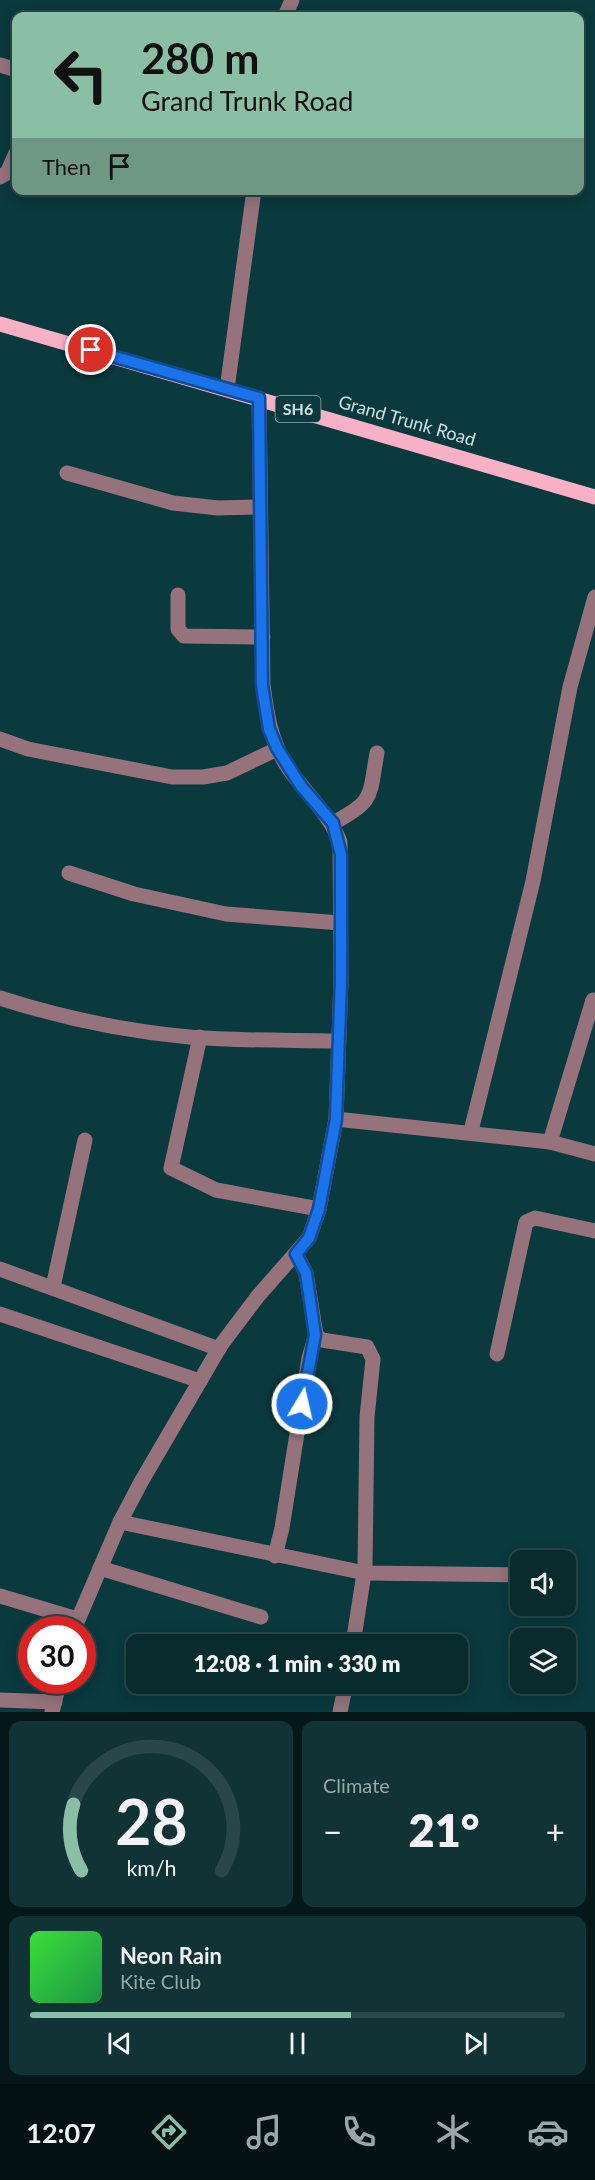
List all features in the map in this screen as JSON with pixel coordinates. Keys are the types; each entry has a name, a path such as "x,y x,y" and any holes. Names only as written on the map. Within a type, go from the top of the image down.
{"main road":[{"name":"Grand Trunk Road","path":"0,324 595,496"}],"street":[{"path":"0,177 7,173 12,162"},
{"path":"227,389 253,195"},
{"path":"79,1616 120,1522 219,1348 258,1296 309,1238 319,1209 336,1119 337,1041 341,980 341,855 333,823 301,786 277,748 269,729 262,685 259,398"},
{"path":"67,473 173,503 218,508 259,507"},
{"path":"178,596 178,628 184,636 262,637"},
{"path":"471,1131 533,881 570,687 595,597"},
{"path":"0,739 28,749 172,777 203,777 227,773 277,748"},
{"path":"333,823 364,804 369,795 377,753"},
{"path":"69,873 134,894 226,914 340,923"},
{"path":"0,999 58,1017 134,1030 200,1037 337,1041"},
{"path":"550,1142 593,1000"},
{"path":"200,1037 171,1168 216,1190 319,1209"},
{"path":"336,1119 471,1131 550,1142 595,1154"},
{"path":"53,1287 85,1140"},
{"path":"498,1354 526,1222 535,1218 595,1231"},
{"path":"275,1556 282,1528 309,1358 315,1335 306,1273 296,1254"},
{"path":"0,1269 219,1348"},
{"path":"0,1314 200,1381"},
{"path":"315,1335 322,1340 367,1347 373,1359 367,1400 365,1573 355,1634"},
{"path":"120,1522 365,1573 510,1575"},
{"path":"100,1568 261,1617"},
{"path":"0,1596 54,1616"},
{"path":"340,1712 344,1694"},
{"path":"0,1700 53,1707"}],"route":[{"path":"91,350 259,398 258,466 264,668 262,685 269,729 288,767 333,823 340,842 341,855 341,980 337,1041 336,1119 326,1183 319,1209 309,1238 296,1254 306,1273 315,1335 302,1404"}]}
